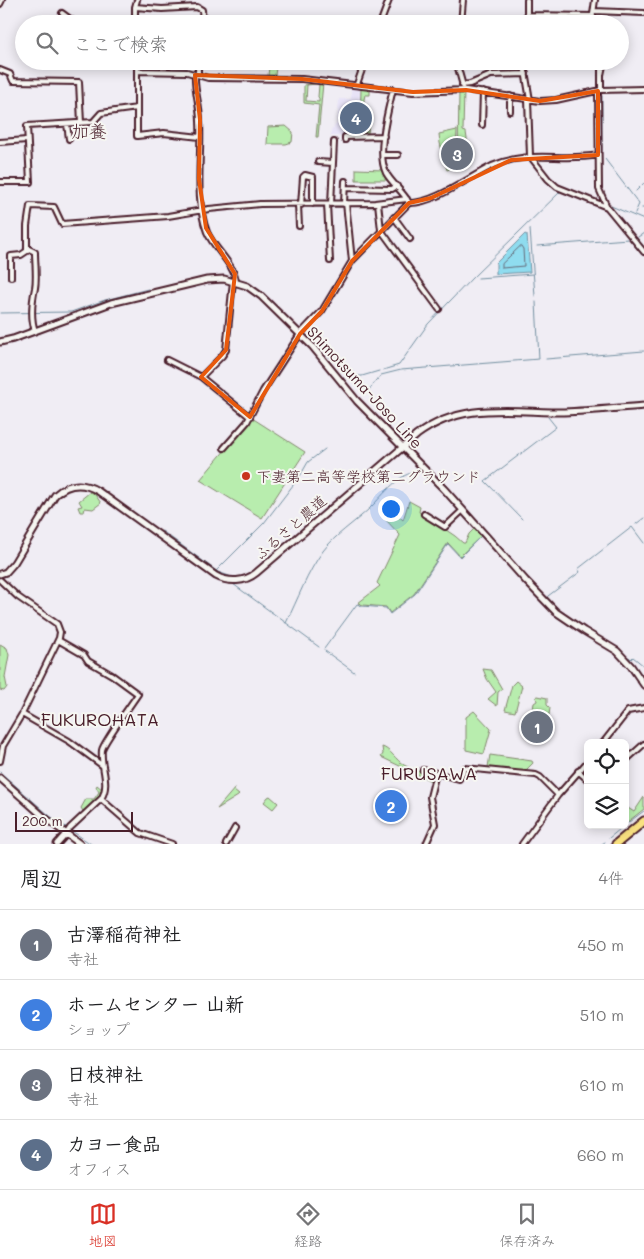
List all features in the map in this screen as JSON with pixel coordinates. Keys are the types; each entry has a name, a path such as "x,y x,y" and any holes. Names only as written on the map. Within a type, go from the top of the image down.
{"highway":[{"path":"616,844 644,821"}],"street":[{"path":"0,4 2,0"},
{"path":"135,15 137,0"},
{"path":"383,15 388,0"},
{"path":"462,15 463,0"},
{"path":"527,0 527,15 644,13"},
{"path":"594,14 595,0"},
{"path":"194,2 194,7"},
{"path":"135,7 162,9 194,7 202,10 202,15"},
{"path":"0,70 10,74 13,81 79,82 81,123"},
{"path":"197,70 200,119 199,180 203,210 208,232 234,274 235,281 226,350 201,377"},
{"path":"357,84 362,70"},
{"path":"458,70 463,87"},
{"path":"526,70 529,100 530,156 548,179 557,187 608,207"},
{"path":"601,70 598,155 599,189 608,207 644,252"},
{"path":"200,137 164,133 137,136 137,71 181,71 208,78 302,78 417,92 463,87 492,75 526,74"},
{"path":"463,87 529,100 556,100 600,91 644,89"},
{"path":"392,89 384,136 383,155 386,174 408,201"},
{"path":"482,125 483,92"},
{"path":"510,96 510,111"},
{"path":"0,182 30,182 27,126 93,122 101,113 137,108"},
{"path":"67,124 70,139"},
{"path":"345,140 345,137 384,136"},
{"path":"0,142 27,140"},
{"path":"330,261 329,204 334,142"},
{"path":"383,155 398,155"},
{"path":"11,277 11,256 23,254 27,248 26,226 30,206 54,207 62,224 168,216 260,204 300,205 408,201 418,203 503,162 530,156 598,155"},
{"path":"318,162 333,163"},
{"path":"299,226 303,177 305,175 311,175 314,178 313,204"},
{"path":"345,181 345,204 352,261"},
{"path":"345,188 392,188 397,186"},
{"path":"224,448 250,417 263,392 300,334 322,311 352,261 408,201"},
{"path":"378,203 381,230 440,309"},
{"path":"394,217 410,240"},
{"path":"27,248 35,252 35,284 32,298 35,331"},
{"name":"Shimotsuma-Joso Line","path":"0,342 130,298 207,280 224,279 247,286 256,292 300,334 328,364 353,397 463,510 556,612 617,651 631,666 644,685"},
{"path":"166,360 201,377 250,417"},
{"name":"ふるさと農道","path":"0,574 14,564 56,494 69,486 79,484 98,491 216,576 231,581 246,579 256,573 402,447 421,432 452,416 485,410 564,412 644,406"},
{"path":"424,514 445,528 463,510"},
{"path":"0,580 18,597 57,624 60,632 58,640 22,714 3,746 0,761"},
{"path":"56,844 101,799 106,789 103,746 138,694 115,677 88,661 84,655 58,640"},
{"path":"605,739 628,710 644,708"},
{"path":"22,714 69,741 103,766"},
{"path":"629,757 644,744"},
{"path":"522,844 558,795 584,764"},
{"path":"423,770 459,778 465,768 536,775 558,795"},
{"path":"578,771 584,776"},
{"path":"426,844 435,824 430,797 436,773"},
{"path":"0,778 68,831 80,844"},
{"path":"101,799 140,833 172,844"},
{"path":"226,844 235,828"}],"highlighted area":[{"path":"195,75 302,79 413,92 466,90 540,101 598,91 598,155 511,160 431,198 409,203 352,261 322,311 300,334 250,417 201,377 226,350 235,274 206,228 199,179 200,120"}],"shaded area":[{"path":"351,84 361,85 360,135 331,136 331,131 337,123 339,99 351,99"}],"green space":[{"path":"269,70 276,70 275,75 272,77 268,75"},
{"path":"316,82 323,83 318,137 316,137 319,105 304,103 304,85","holes":["307,85 319,85 319,102 306,101"]},
{"path":"361,88 370,90 370,95 365,95 364,99 363,131 368,131 369,122 368,134 360,135"},
{"path":"464,91 463,131 466,132 470,160 447,170 439,134 457,130 456,154 458,154 459,92"},
{"path":"286,126 293,132 292,142 286,144 267,144 268,127"},
{"path":"356,169 384,170 390,180 356,180"},
{"name":"下妻第二高等学校第二グラウンド","path":"252,418 305,452 262,518 200,480"},
{"path":"90,492 93,492 101,503 93,509 85,508 84,512 80,512 78,507 82,506 79,501"},
{"path":"409,501 420,507 419,512 463,543 465,543 469,534 474,529 481,536 460,556 448,543 414,594 390,613 386,607 358,603 380,586 377,583 400,535 385,519 394,512 403,520"},
{"path":"0,644 7,648 9,655 5,677 7,687 4,691 0,690"},
{"path":"483,669 491,670 502,689 498,692 497,706 488,699 496,692"},
{"path":"516,681 522,686 515,712 505,710 512,685"},
{"path":"538,696 547,698 547,705 550,708 549,715 546,717 548,724 543,738 533,735 530,730 531,720 529,719"},
{"path":"474,711 491,729 484,754 466,750 466,717"},
{"path":"382,747 404,765 413,770 431,775 433,778 431,781 381,757 383,754"},
{"path":"490,755 532,761 533,763 524,772 490,769 488,767"},
{"path":"97,785 103,790 100,798 85,814 81,808 86,799 94,799 99,792 96,787"},
{"path":"235,788 234,791 239,795 217,809"},
{"path":"270,796 278,803 273,809 264,802"},
{"path":"644,797 644,809 629,821 629,809 634,812"}],"water":[{"path":"525,234 527,235 530,272 496,274 496,263"}],"waterway":[{"path":"452,87 466,87 526,97"},
{"path":"602,96 602,151"},
{"path":"530,102 530,109"},
{"path":"535,158 559,185 603,203"},
{"path":"605,159 639,204 635,213"},
{"path":"636,191 644,183"},
{"path":"383,370 399,365 428,324 561,191"},
{"path":"611,206 644,220"},
{"path":"530,229 535,296"},
{"path":"638,237 644,233"},
{"path":"537,246 628,239"},
{"path":"478,278 533,274"},
{"path":"0,313 71,312 105,300 148,289"},
{"path":"368,391 381,375 401,370 539,359 536,302"},
{"path":"546,359 644,351"},
{"path":"327,355 357,376 379,371"},
{"path":"522,519 485,481 556,427 548,417"},
{"path":"216,571 264,523 300,476 308,462 325,449"},
{"path":"286,623 312,568 328,545 396,482 402,477 413,473"},
{"path":"636,524 644,518"},
{"path":"548,596 580,572 578,569 632,527 644,543"},
{"path":"162,531 218,572 232,577"},
{"path":"324,649 357,604 386,608 390,614 415,594 448,544 460,557 481,536"},
{"path":"233,584 319,647"},
{"path":"325,651 354,672"},
{"path":"629,657 631,659 633,657 644,666"},
{"path":"0,772 50,816 91,844"},
{"path":"629,822 644,811"},
{"path":"609,838 620,829"}],"place":[{"name":"カヨー食品","path":"356,118"},
{"name":"日枝神社","path":"457,154"},
{"name":"下妻第二高等学校第二グラウンド","path":"246,476"},
{"name":"古澤稲荷神社","path":"537,727"},
{"name":"ホームセンター 山新","path":"391,806"}],"district":[{"name":"加養","path":"89,131"},
{"name":"FUKUROHATA","path":"100,719"},
{"name":"FURUSAWA","path":"429,773"}]}
